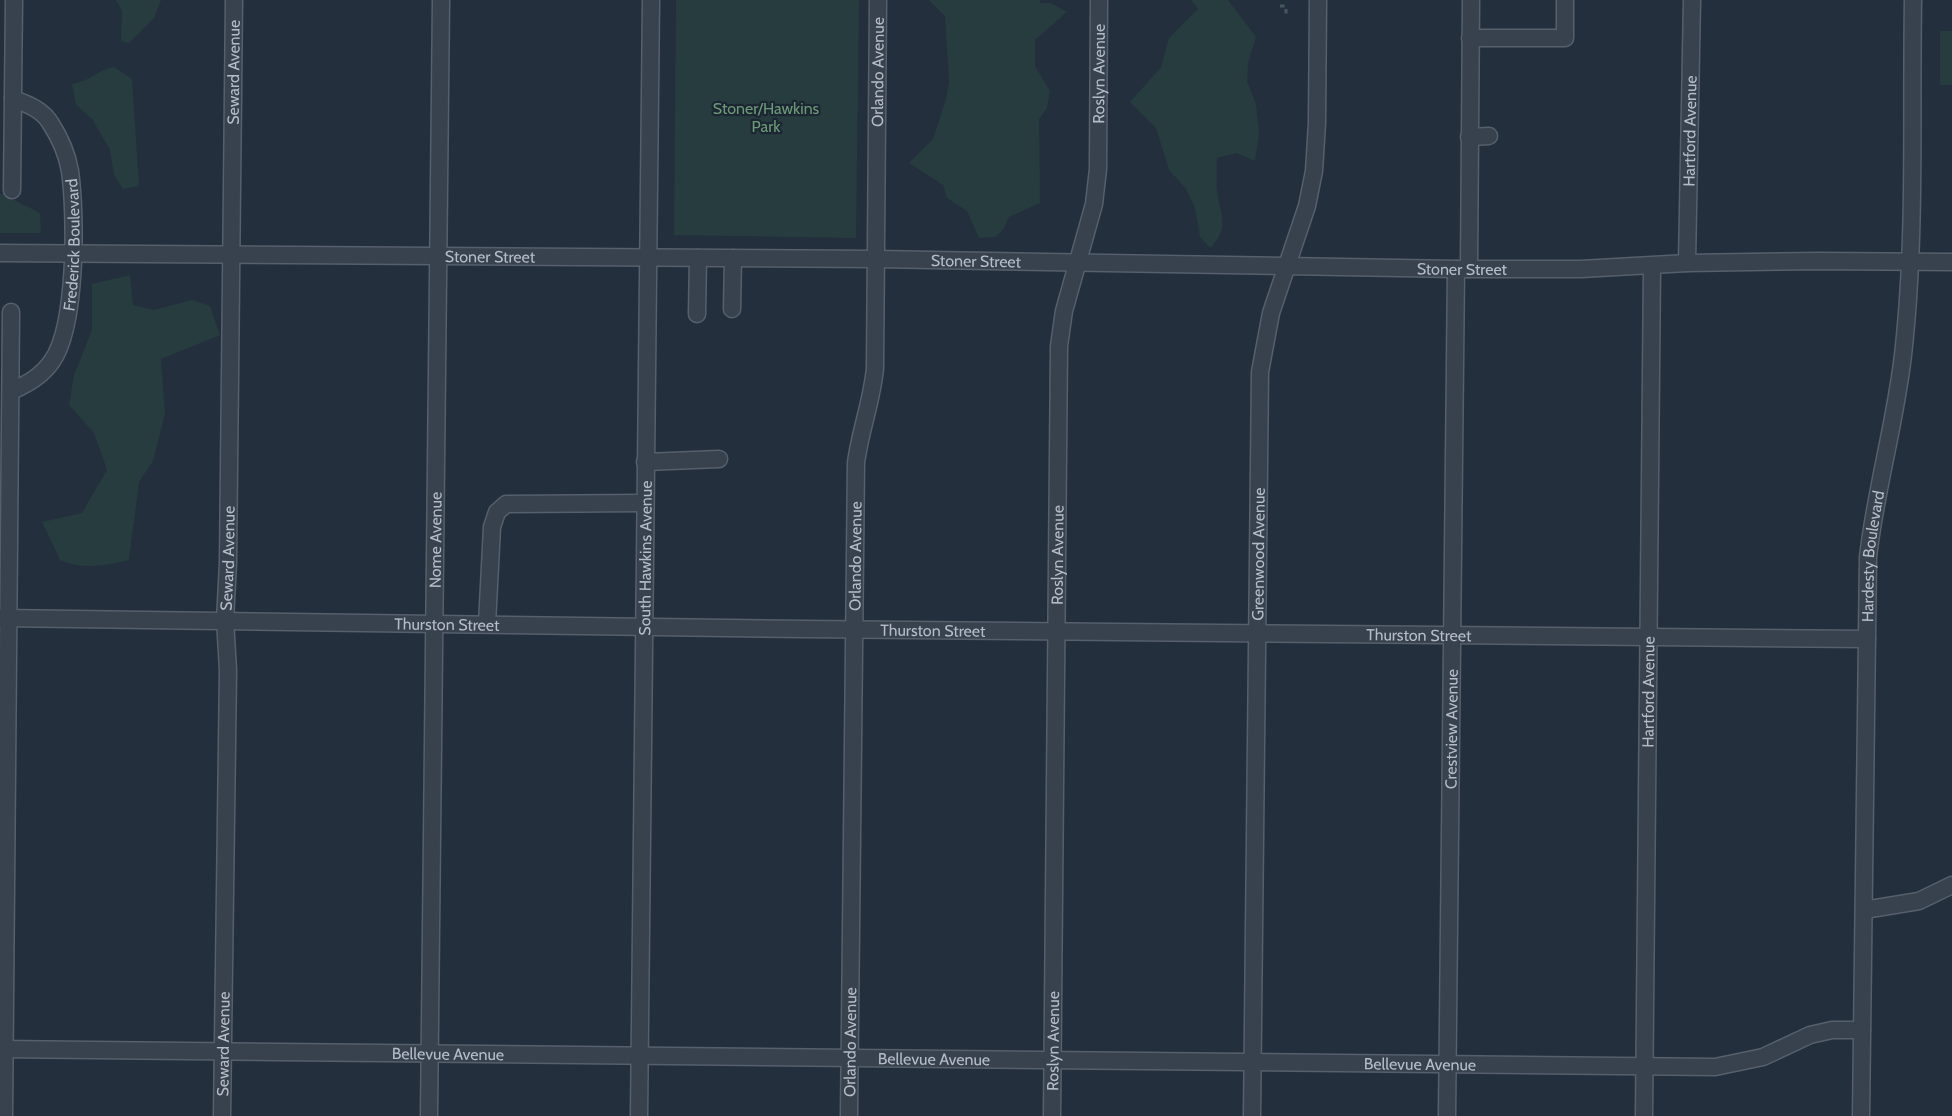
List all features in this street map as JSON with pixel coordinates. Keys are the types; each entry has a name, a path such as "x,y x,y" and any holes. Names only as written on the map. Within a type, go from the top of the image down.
{"street":[{"path":"12,190 14,0"},
{"name":"Seward Avenue","path":"222,1116 228,670 225,620 228,563 234,0"},
{"name":"Nome Avenue","path":"429,1116 441,0"},
{"name":"South Hawkins Avenue","path":"639,1116 651,0"},
{"name":"Orlando Avenue","path":"849,1116 856,463 859,439 873,392 875,368 878,0"},
{"name":"Roslyn Avenue","path":"1052,1116 1059,346 1064,311 1094,204 1098,169 1099,0"},
{"name":"Greenwood Avenue","path":"1252,1116 1254,693 1257,634 1260,372 1271,313 1308,207 1314,171 1318,0"},
{"name":"Crestview Avenue","path":"1446,1116 1452,636 1472,0"},
{"path":"1470,38 1565,38 1565,0"},
{"name":"Hartford Avenue","path":"1687,263 1692,0"},
{"name":"Hardesty Boulevard","path":"1861,1116 1868,557 1873,510 1900,379 1911,262 1913,0"},
{"name":"Frederick Boulevard","path":"12,392 39,375 52,361 59,347 69,312 72,254 71,181 63,146 50,122 38,110 14,99"},
{"path":"1469,137 1489,136"},
{"name":"Stoner Street","path":"0,253 876,259 1462,269 1652,266 1687,263 1952,262"},
{"path":"697,314 698,258"},
{"path":"732,309 733,258"},
{"name":"Hartford Avenue","path":"1644,1116 1651,637 1652,266"},
{"path":"4,1116 2,1049 4,618 12,392 11,312"},
{"path":"645,462 719,459"},
{"path":"487,624 492,527 497,512 506,504 645,503"},
{"name":"Thurston Street","path":"4,618 1057,632 1867,639"},
{"path":"1864,910 1919,901 1952,885"},
{"name":"Bellevue Avenue","path":"2,1049 1644,1068 1715,1067 1739,1064 1762,1057 1810,1035 1832,1030 1862,1030"}],"path":[{"path":"1280,6 1286,6 1286,16"}],"green space":[{"path":"116,0 161,0 154,18 129,43 121,41 122,11"},
{"name":"Stoner/Hawkins Park","path":"676,0 859,0 856,238 674,235"},
{"path":"929,0 1040,0 1040,3 1051,3 1067,12 1035,40 1035,66 1050,91 1047,108 1039,119 1040,203 1009,217 1004,228 996,237 979,238 967,211 947,198 943,185 909,163 933,139 946,99 949,81 945,16"},
{"path":"1191,0 1228,0 1256,37 1248,63 1247,81 1256,104 1259,134 1255,161 1236,153 1217,158 1217,191 1223,222 1220,234 1210,248 1200,237 1195,208 1186,189 1169,170 1156,128 1130,102 1161,67 1169,38 1198,9"},
{"path":"1940,31 1952,31 1952,85 1940,85"},
{"path":"114,67 132,79 139,186 123,189 114,175 110,150 92,119 76,105 72,84"},
{"path":"0,193 40,213 41,233 0,233"},
{"path":"130,275 133,305 154,310 192,300 210,306 220,335 161,359 165,414 153,461 139,482 129,560 103,565 77,565 60,560 42,522 82,513 107,470 94,433 69,405 74,375 92,330 92,284"}]}
